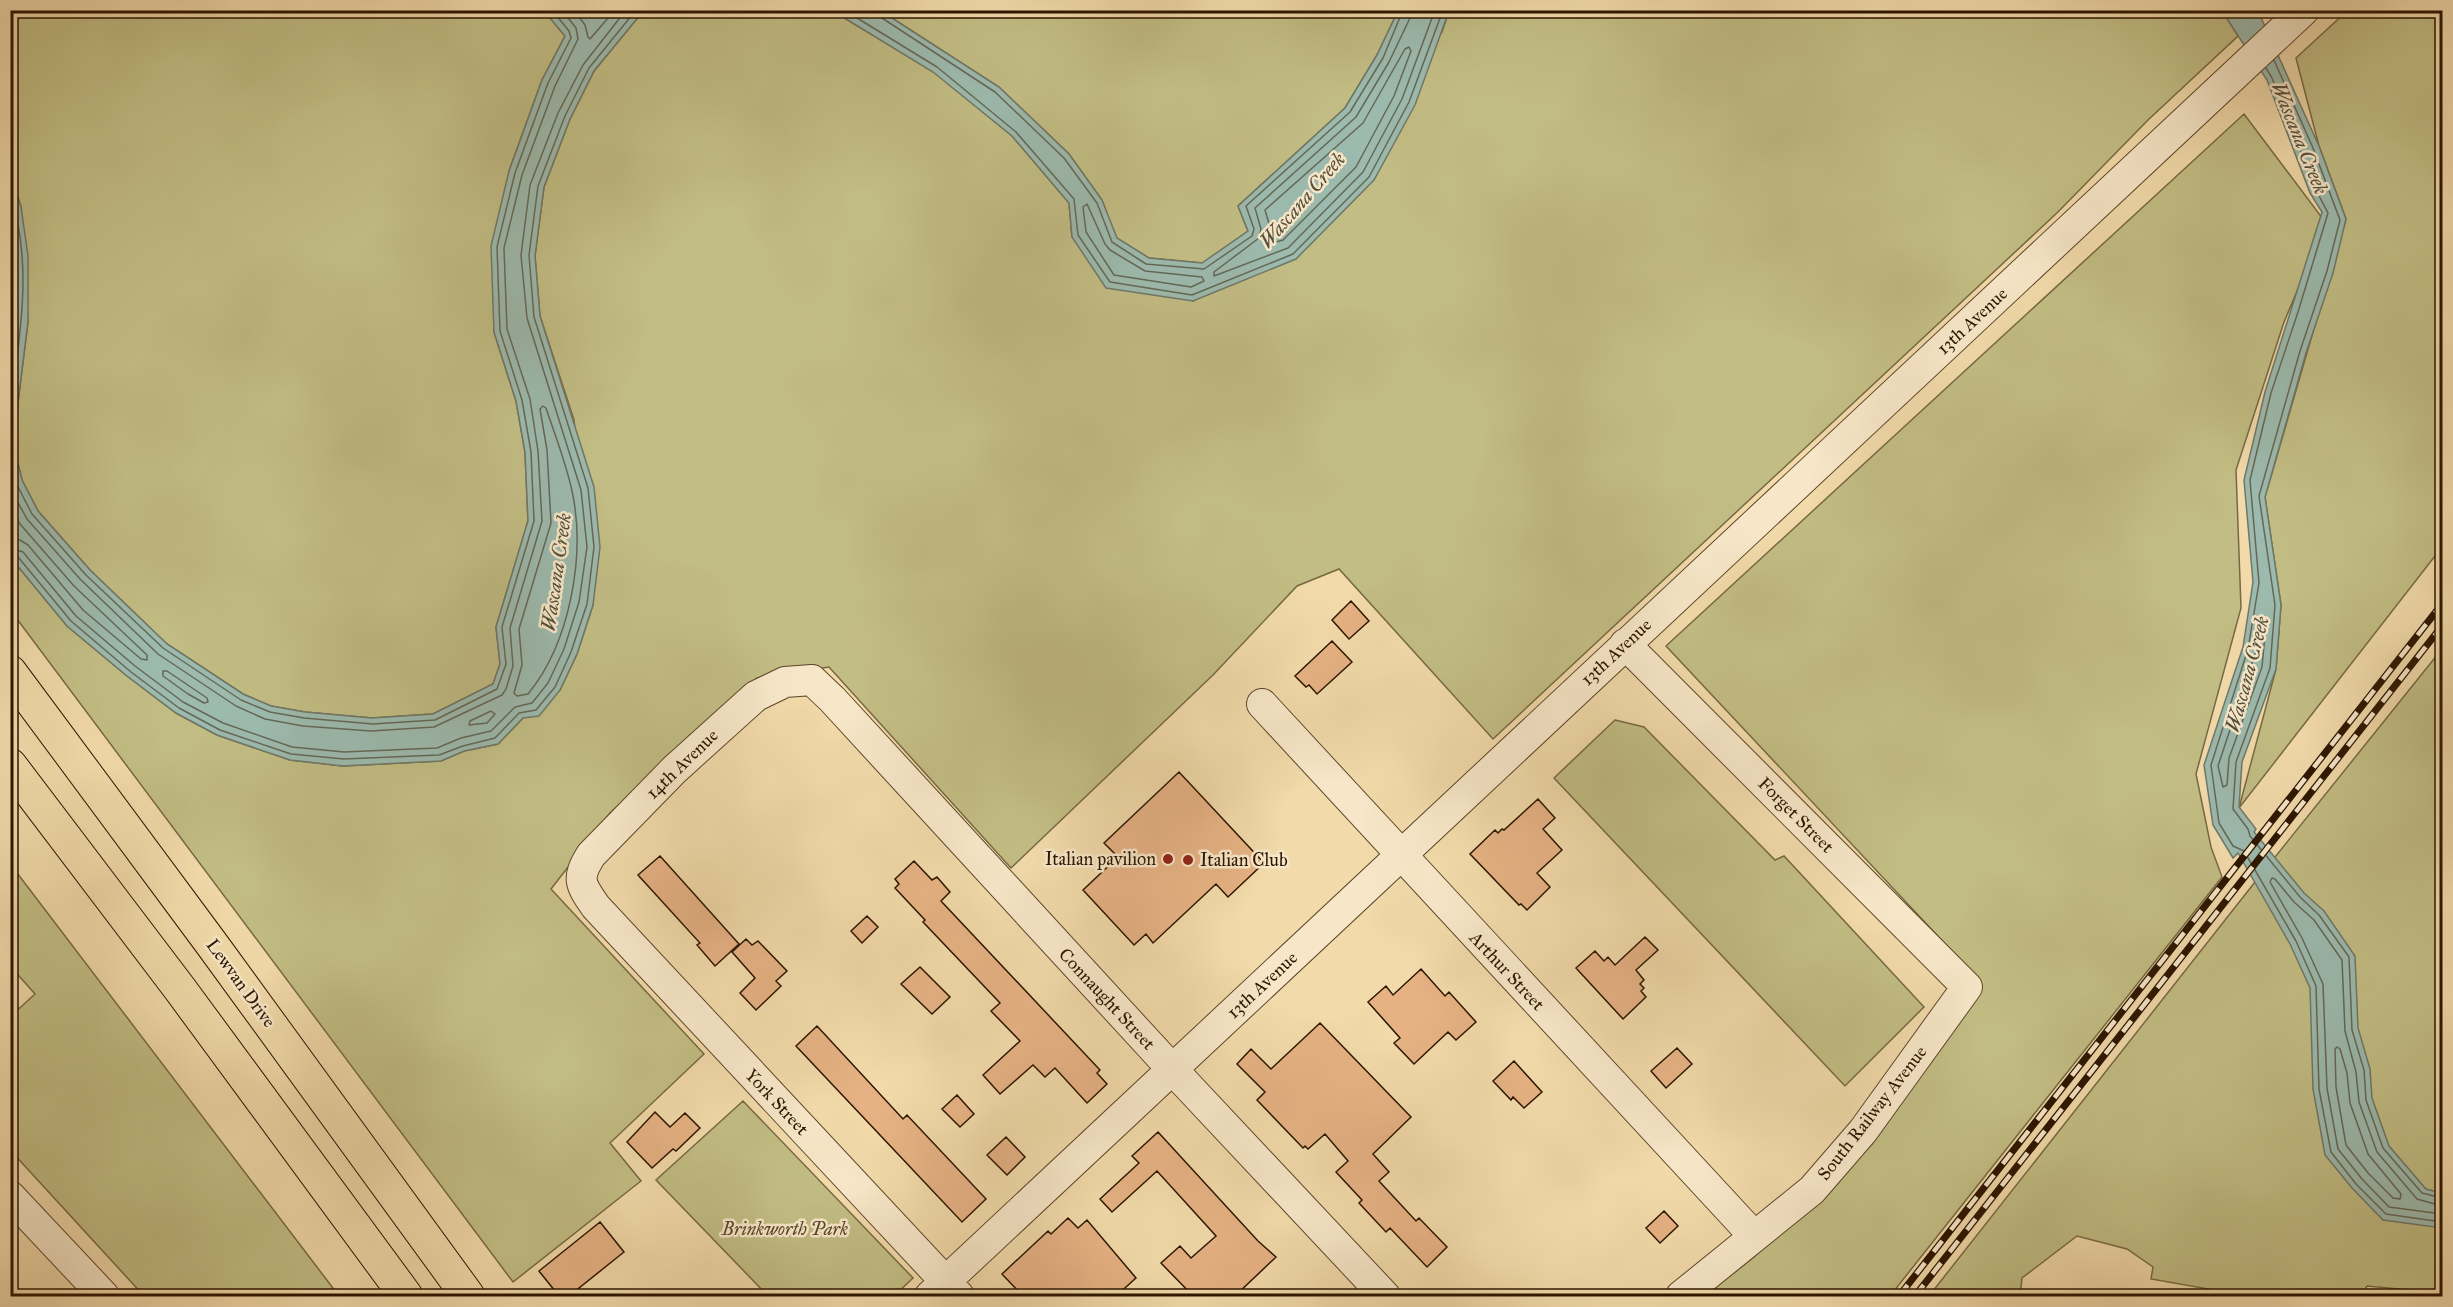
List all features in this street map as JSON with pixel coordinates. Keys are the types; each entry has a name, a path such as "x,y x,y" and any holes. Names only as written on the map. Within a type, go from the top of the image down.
{"main road":[{"name":"Lewvan Drive","path":"10,672 212,943 468,1296"},
{"path":"10,765 180,989 406,1296"}],"street":[{"name":"13th Avenue","path":"945,1292 1172,1069 2302,12"},
{"name":"Forget Street","path":"1625,644 1967,987"},
{"name":"14th Avenue","path":"596,907 581,887 582,871 591,855 674,770 756,696 785,682 812,680 832,699"},
{"name":"Connaught Street","path":"832,699 1384,1296"},
{"name":"Arthur Street","path":"1262,704 1754,1236"},
{"name":"York Street","path":"596,907 945,1292"},
{"name":"South Railway Avenue","path":"1681,1296 1812,1190 1863,1131 1967,987"},
{"path":"10,1196 104,1296"}],"green space":[{"path":"544,10 565,36 542,80 509,171 494,332 516,401 525,452 528,521 496,627 500,664 493,684 433,714 372,718 305,712 271,706 243,694 167,644 90,570 38,511 22,480 13,443 28,322 21,207 11,175 10,11"},
{"path":"828,10 934,72 1012,136 1069,203 1072,237 1193,301 1442,32 1449,11 2222,10 2238,36 2148,120 2058,212 1493,739 1339,569 1297,586 1213,675 1011,868 829,667 757,678 610,813 551,889 704,1054 610,1143 641,1181 513,1282 11,611 11,558 67,626 176,713 217,735 290,760 343,766 441,761 464,751 498,744 523,718 560,690 577,654 593,605 574,420 540,316 535,256 544,187 570,119 594,71 640,15 651,11"},
{"path":"881,11 1398,11 1377,55 1345,108 1238,206 1248,231 1203,263 1149,258 1116,238 1102,200 1069,154 999,87"},
{"path":"2347,11 2442,11 2442,547 2239,808 2276,669 2281,605 2265,497 2346,219 2319,146 2296,58"},
{"path":"2244,114 2326,223 2284,322 2236,470 2241,608 2196,774 2211,847 2222,877 1890,1296 1704,1296 1754,1257 1872,1144 1972,1004 1979,980 1666,646"},
{"path":"2442,649 2442,1293 2367,1286 2361,1296 2248,1296 2151,1279 2153,1267 2127,1249 2077,1236 2022,1278 2020,1296 1929,1296 2255,882"},
{"path":"1615,720 1644,727 1775,860 1784,856 1924,1007 1845,1086 1554,778"},
{"path":"11,865 339,1296 144,1296 11,1151 11,1016 35,994 11,967"},
{"name":"Brinkworth Park","path":"743,1101 913,1278 894,1296 768,1296 656,1180"}],"water":[{"name":"Wascana Creek","path":"544,11 651,11 640,15 594,71 570,119 544,187 535,256 540,316 594,487 600,547 593,605 577,654 560,690 539,716 523,718 498,744 464,751 441,761 343,766 290,760 217,735 176,713 67,626 11,558 11,175 21,207 28,256 28,321 13,443 22,480 38,511 90,570 167,644 243,694 271,706 305,712 372,718 433,714 493,684 500,664 496,627 528,521 525,452 516,401 494,332 491,246 509,171 542,80 565,36"},
{"name":"Wascana Creek","path":"828,11 881,11 999,87 1069,154 1102,200 1117,238 1149,258 1202,263 1248,231 1238,206 1345,108 1377,55 1398,11 1449,11 1415,105 1374,180 1296,259 1193,301 1106,288 1072,237 1069,203 1012,136 933,72 838,14"},
{"name":"Wascana Creek","path":"2222,11 2258,11 2319,146 2346,219 2333,273 2306,353 2265,497 2281,605 2276,669 2242,762 2239,807 2256,829 2254,832 2304,893 2324,911 2355,956 2358,1028 2370,1069 2372,1098 2389,1146 2426,1189 2442,1193 2442,1228 2383,1220 2352,1188 2325,1155 2313,1089 2310,988 2290,944 2238,853 2233,858 2213,825 2204,765 2243,647 2253,582 2244,480 2265,392 2322,212 2310,193 2267,80"}],"building":[{"path":"1351,601 1369,621 1349,639 1332,620"},
{"path":"1332,641 1352,662 1317,694 1309,685 1306,687 1295,676"},
{"name":"Italian Club","path":"1179,772 1264,863 1228,897 1216,884 1153,943 1146,934 1134,945 1083,890 1118,857 1104,843"},
{"path":"1538,799 1555,818 1543,829 1562,850 1537,873 1550,887 1527,910 1521,904 1519,905 1470,854 1495,830 1498,833 1504,830"},
{"path":"660,856 739,944 715,966 697,945 700,943 638,875"},
{"path":"914,861 932,880 937,877 950,892 941,901 1100,1070 1097,1073 1107,1084 1087,1103 1055,1068 1045,1077 1033,1065 1000,1094 983,1075 1020,1041 991,1011 1000,1003 923,922 925,920 895,888 899,884 895,879"},
{"path":"867,916 878,927 862,943 851,931"},
{"path":"1645,937 1658,950 1636,970 1644,980 1640,984 1644,988 1641,991 1646,997 1623,1019 1576,968 1595,951 1604,961 1608,957 1615,965"},
{"path":"746,939 752,945 758,941 787,971 776,981 781,986 756,1010 740,993 755,978 732,952"},
{"path":"920,967 950,997 932,1014 901,984"},
{"path":"1421,969 1445,996 1449,992 1476,1022 1456,1040 1448,1032 1414,1064 1394,1043 1400,1038 1368,1002 1386,986 1393,995"},
{"path":"1320,1023 1411,1117 1373,1154 1389,1172 1379,1181 1416,1221 1419,1218 1447,1247 1427,1267 1390,1228 1386,1232 1359,1203 1362,1200 1336,1172 1348,1161 1325,1134 1308,1149 1305,1146 1303,1148 1257,1100 1265,1092 1237,1064 1251,1049 1271,1069"},
{"path":"817,1026 903,1119 907,1115 986,1199 962,1222 796,1046"},
{"path":"1677,1048 1692,1064 1666,1088 1651,1071"},
{"path":"1514,1061 1542,1092 1524,1108 1513,1097 1511,1100 1493,1081"},
{"path":"957,1095 974,1114 960,1127 942,1109"},
{"path":"655,1112 670,1127 685,1113 700,1128 676,1151 673,1149 652,1168 627,1142"},
{"path":"1158,1132 1258,1241 1276,1257 1235,1296 1193,1296 1161,1263 1180,1246 1191,1258 1216,1236 1157,1171 1112,1212 1100,1199 1139,1163 1132,1156"},
{"path":"1006,1137 1025,1157 1007,1175 987,1155"},
{"path":"1664,1211 1678,1226 1660,1243 1646,1228"},
{"path":"1068,1218 1078,1228 1087,1220 1136,1278 1116,1296 1031,1296 1025,1291 1021,1294 1002,1274 1048,1231 1051,1234"},
{"path":"600,1222 624,1252 569,1296 559,1296 539,1271"}],"railway":[{"path":"1899,1296 2442,604"},
{"path":"1915,1296 2442,626"}],"place":[{"name":"Italian pavilion","path":"1168,859"},
{"name":"Italian Club","path":"1188,860"}]}
